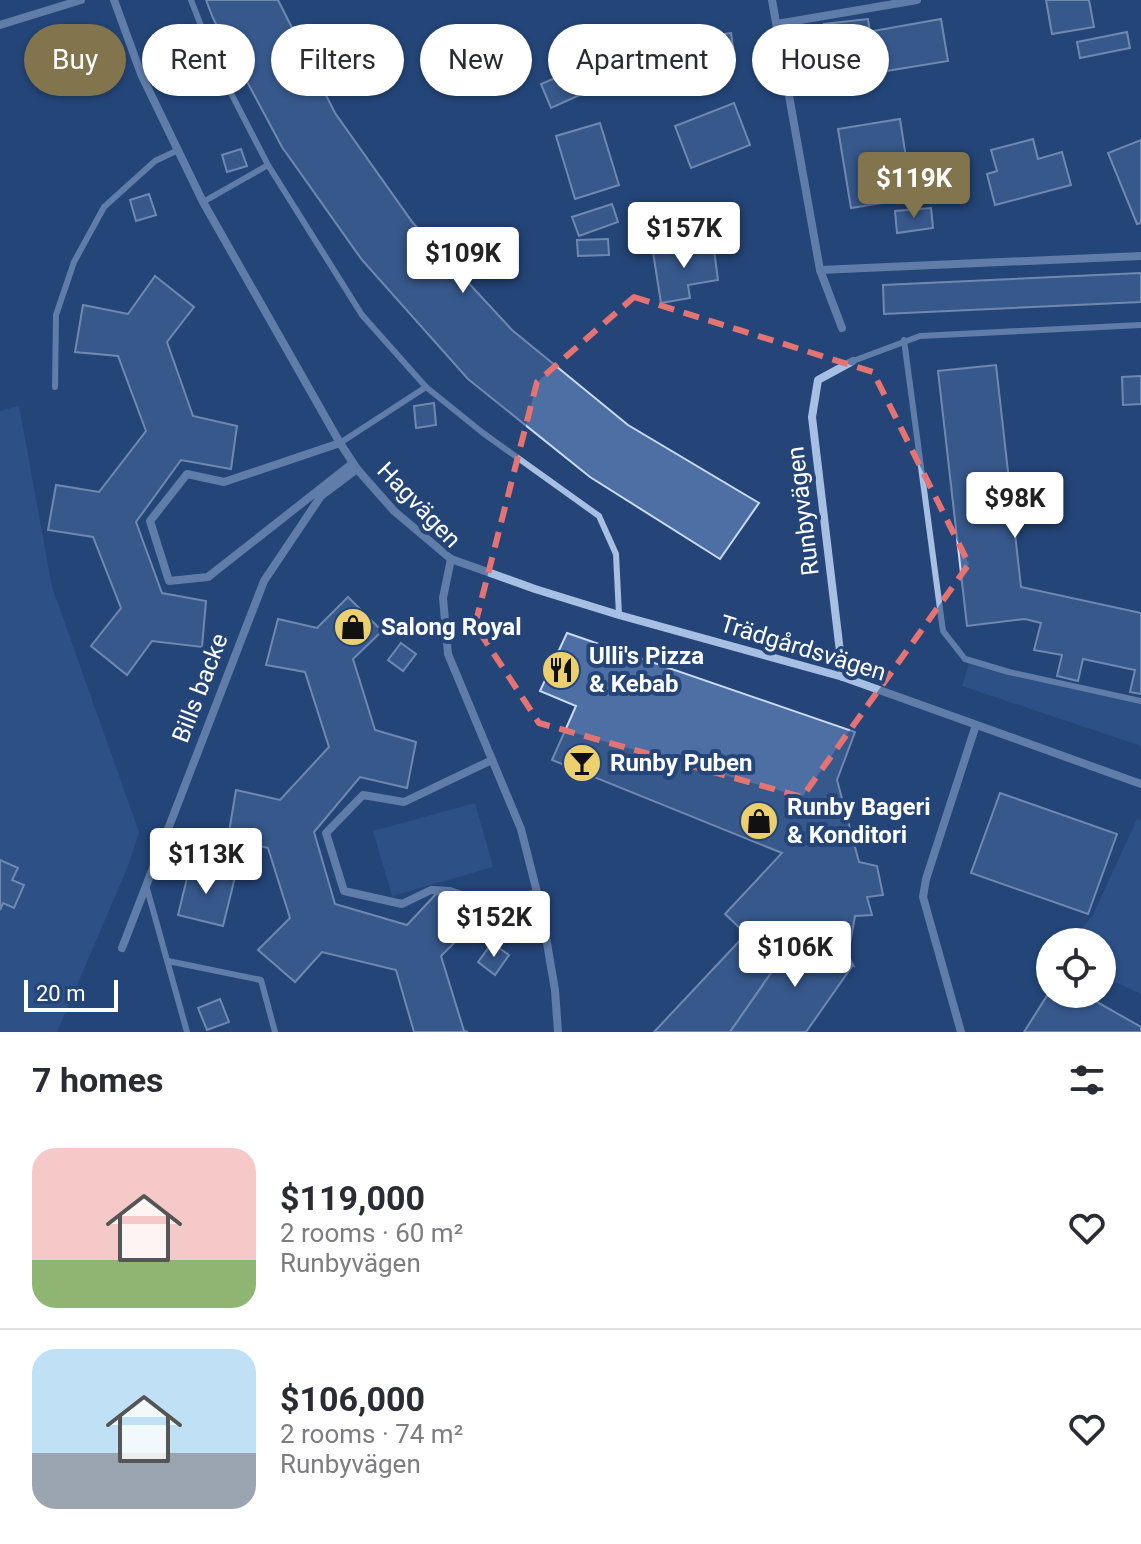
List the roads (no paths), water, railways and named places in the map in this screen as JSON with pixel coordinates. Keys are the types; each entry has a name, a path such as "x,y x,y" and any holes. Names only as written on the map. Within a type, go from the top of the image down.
{"street":[{"path":"0,25 81,0"},
{"name":"Hagvägen","path":"114,0 141,74 176,151 340,443 355,466 394,511 451,559 443,598 448,654 521,829 537,893 555,990 558,1032"},
{"path":"772,0 777,24 917,0"},
{"path":"790,96 820,270 842,328"},
{"path":"820,270 1141,256"},
{"name":"Runbyvägen","path":"843,677 812,417 818,380 853,361"},
{"path":"340,443 224,482 187,474 150,521 169,581 208,577 355,466"},
{"name":"Bills backe","path":"122,948 264,581 321,496 355,466"},
{"name":"Trädgårdsvägen","path":"451,559 619,615 843,677 1141,784"},
{"path":"961,1032 923,897 926,879 976,725"},
{"path":"492,760 404,802 363,795 326,833 344,891 402,904 431,890 450,891 489,905 537,893"}],"lane":[{"path":"191,0 216,64 268,165 362,315 426,387 483,433 599,516 616,554 619,615"},
{"path":"55,387 56,315 74,262 104,207 155,161 176,151"},
{"path":"203,202 268,165"},
{"path":"853,361 920,336 1141,325"},
{"path":"904,340 943,631 965,659 1009,672 1141,701"},
{"path":"340,443 426,387"},
{"path":"145,883 187,1032"},
{"path":"168,961 261,980 275,1032"}],"place":[{"name":"Salong Royal","path":"353,627"},
{"name":"Ulli's Pizza & Kebab","path":"561,670"},
{"name":"Runby Puben","path":"582,763"},
{"name":"Runby Bageri & Konditori","path":"759,821"}]}
